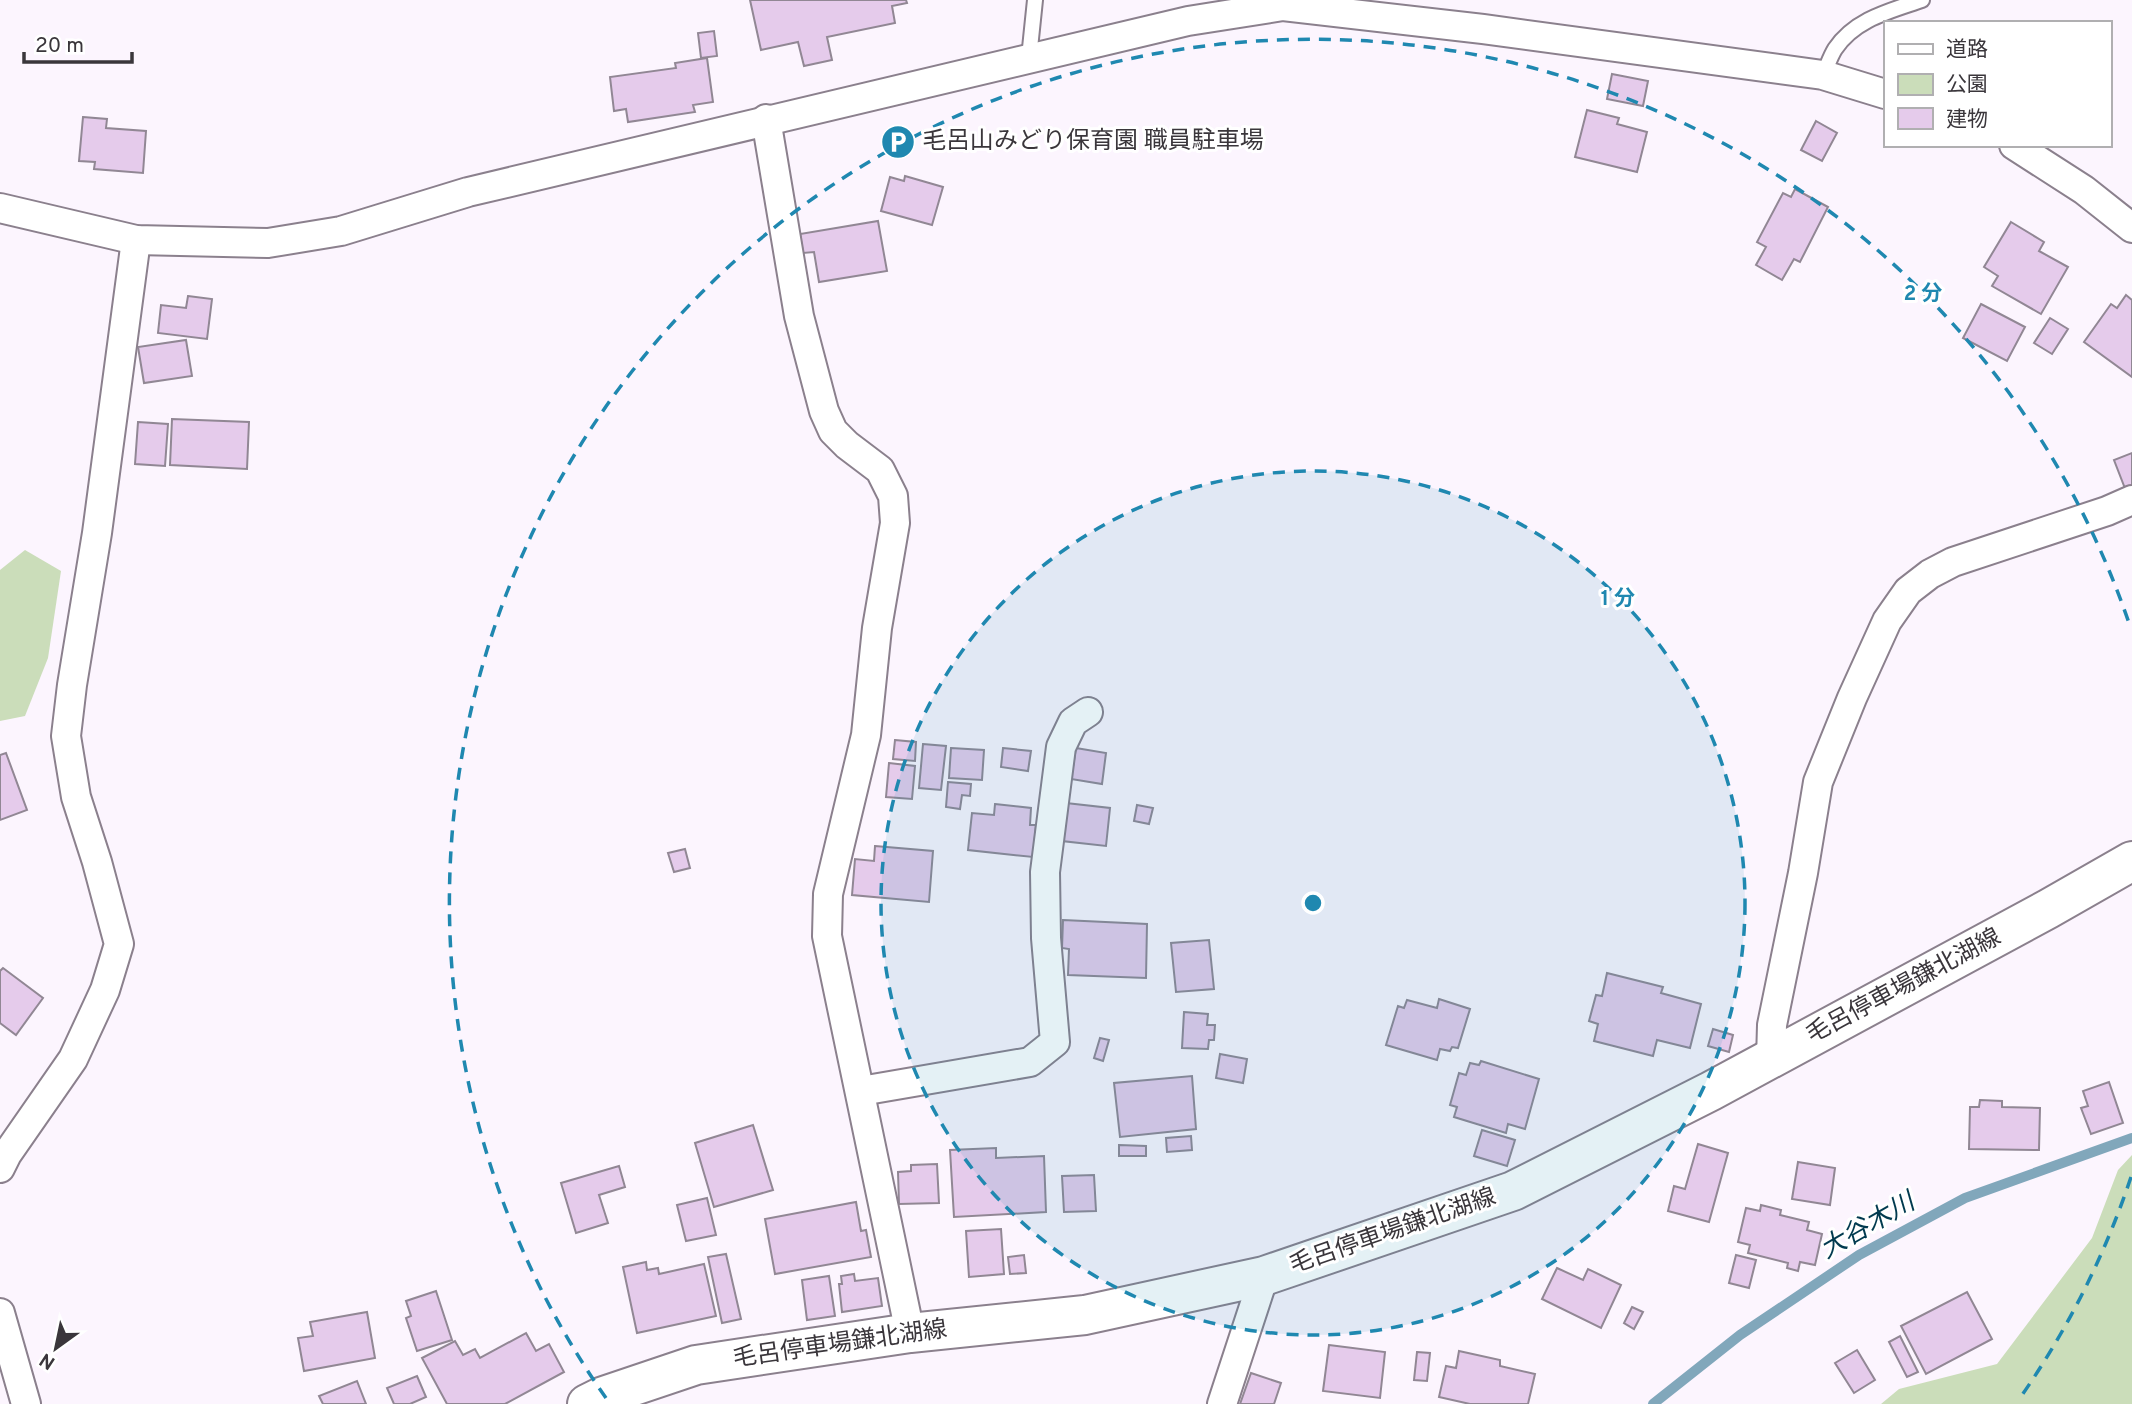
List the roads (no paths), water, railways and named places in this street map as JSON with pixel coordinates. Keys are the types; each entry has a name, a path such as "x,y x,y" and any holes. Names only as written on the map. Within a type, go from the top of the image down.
{"main road":[{"name":"毛呂停車場鎌北湖線","path":"587,1404 696,1364 910,1333 1085,1315 1264,1276 1513,1191 1771,1060 2132,861"}],"street":[{"path":"0,208 136,240 268,243 341,231 467,192 766,119 1188,21 1283,6 1483,29 1823,75 1884,94"},
{"path":"766,119 799,316 824,411 833,431 880,470 893,496 895,523 877,628 866,735 828,894 827,936 910,1333"},
{"path":"2017,147 2084,190 2132,228"},
{"path":"0,1168 74,1059 105,990 119,944 76,797 66,736 99,520 136,240"},
{"path":"1771,1060 1772,1025 1803,873 1818,782 1887,621 1908,591 1930,574 1953,562 2107,511 2132,500"},
{"path":"861,1091 1030,1062 1055,1042 1046,938 1045,872 1061,747 1073,722 1088,712"},
{"path":"1222,1404 1264,1276"},
{"path":"0,1313 24,1404 0,1398"}],"lane":[{"path":"1029,58 1035,0"},
{"path":"1823,75 1834,50 1854,29 1875,16 1913,1"}],"waterway":[{"name":"大谷木川","path":"1653,1404 1740,1335 1859,1255 1965,1198 2132,1138"}],"place":[{"name":"毛呂山みどり保育園 職員駐車場","path":"898,142"}]}
